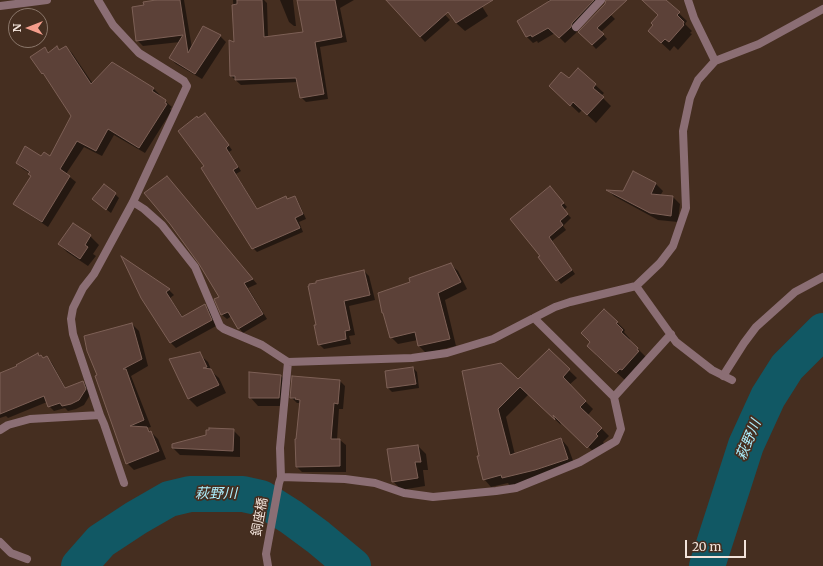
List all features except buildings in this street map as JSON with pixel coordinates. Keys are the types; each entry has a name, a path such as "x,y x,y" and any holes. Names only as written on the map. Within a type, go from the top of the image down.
{"street":[{"path":"0,6 47,0"},
{"path":"98,0 113,25 139,52 184,81 187,86 133,202 94,274 83,288 73,308 70,319 73,334 124,483"},
{"path":"576,27 601,0"},
{"path":"688,0 694,18 715,61"},
{"path":"133,202 144,209 162,225 195,268 220,326 262,345 288,362 412,358 447,353 493,339 554,307 636,286 660,263 673,246 686,208 683,131 690,98 698,80 715,61 759,44 823,9"},
{"path":"723,376 756,327 794,292 823,277"},
{"path":"636,286 676,342 712,370 732,380"},
{"path":"280,480 345,479 375,483 404,493 433,497 496,492 516,488 580,462 616,441 621,429 614,397 534,318"},
{"path":"614,397 671,334"},
{"name":"銅座橋","path":"268,566 266,554 280,480 280,448 288,362"},
{"path":"0,430 8,425 30,419 100,415"},
{"path":"0,542 11,553 26,559"}],"waterway":[{"name":"萩野川","path":"707,566 746,445 768,397 787,367 823,331"},
{"name":"萩野川","path":"79,566 101,541 136,518 169,499 190,494 243,494 261,498 291,517 353,566"}]}
